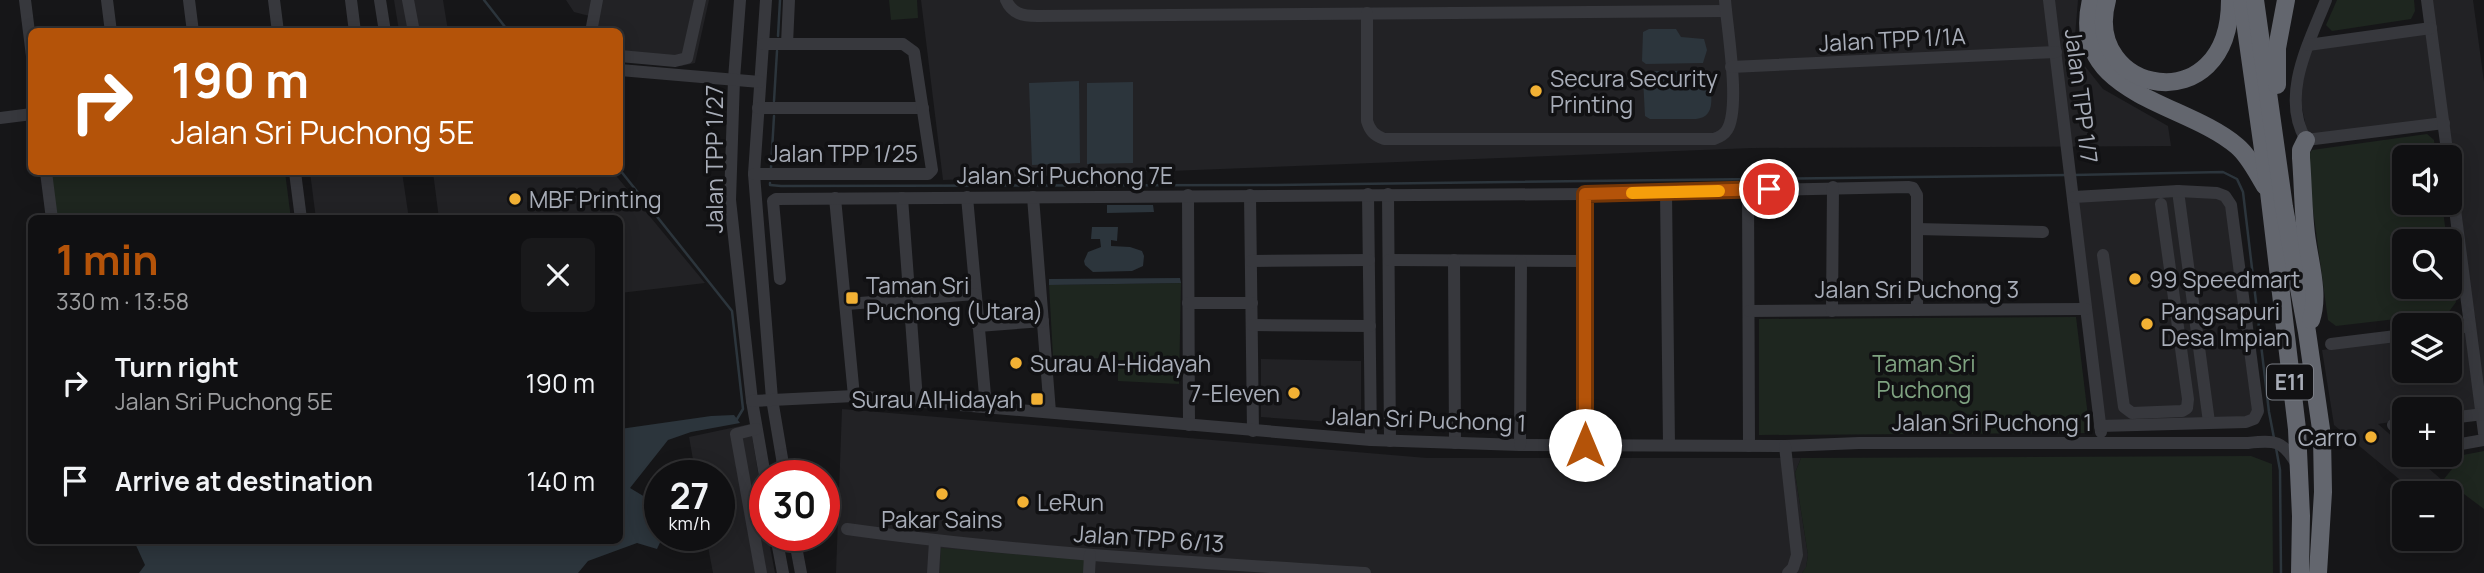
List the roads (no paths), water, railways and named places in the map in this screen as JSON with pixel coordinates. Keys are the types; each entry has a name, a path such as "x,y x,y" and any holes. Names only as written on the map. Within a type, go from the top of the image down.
{"highway":[{"path":"2091,0 2090,35 2103,68 2117,82 2206,125 2240,148 2269,192"},
{"path":"2107,0 2104,10 2106,40 2115,57 2137,76 2166,83 2194,76 2214,61 2227,35 2230,0"},
{"name":"E11","path":"2242,0 2269,192 2295,413 2300,573"},
{"name":"E11","path":"2255,0 2284,207 2307,332 2322,436 2323,492 2318,573"},
{"path":"2271,111 2277,98 2277,48 2286,0"},
{"path":"2306,140 2301,150 2301,158 2314,300 2314,314 2307,332"}],"street":[{"path":"24,0 28,28"},
{"path":"107,0 110,28"},
{"path":"189,0 192,28"},
{"path":"274,0 278,28"},
{"path":"351,0 354,28"},
{"path":"380,0 384,28"},
{"path":"408,0 413,28"},
{"path":"592,28 597,0"},
{"path":"623,56 675,61 687,58 701,0"},
{"name":"Jalan TPP 1/27","path":"740,0 730,200 752,401 762,460"},
{"name":"Jalan TPP 1/27","path":"766,0 754,174 772,399 782,460"},
{"path":"787,44 789,0"},
{"path":"1006,0 1009,7 1020,15 1037,16 1367,13 1725,5 1731,67 1731,121 1723,135 1714,139 1384,139 1375,136 1367,121 1367,13"},
{"name":"Jalan TPP 1/7","path":"2049,0 2102,443"},
{"path":"2326,0 2308,45 2295,91 2301,131 2306,140 2444,123"},
{"path":"2427,0 2447,145"},
{"path":"2308,45 2431,28"},
{"name":"Jalan TPP 1/25","path":"754,174 928,174 932,170 915,52 910,47 903,44 763,44"},
{"name":"Jalan TPP 1/1A","path":"1731,67 2056,52"},
{"path":"623,70 760,82"},
{"path":"758,108 923,108"},
{"path":"0,118 28,114"},
{"path":"46,175 51,215"},
{"path":"295,175 300,215"},
{"path":"1832,311 1833,187"},
{"name":"Jalan Sri Puchong 7E","path":"780,279 774,200 1585,194 1833,187 1913,188 1917,195 1917,229"},
{"path":"1748,190 1749,446"},
{"path":"2178,191 2209,422"},
{"path":"2074,195 2178,191 2217,193 2229,200 2244,298 2257,416 2246,422 2100,426"},
{"path":"1666,192 1668,445"},
{"path":"1368,194 1371,440"},
{"path":"1388,194 1390,441"},
{"path":"1585,194 1585,445"},
{"path":"1188,195 1189,425"},
{"path":"1250,195 1254,431"},
{"path":"967,197 986,406"},
{"path":"1033,197 1050,412"},
{"path":"835,198 854,396"},
{"path":"902,198 917,400"},
{"path":"2161,204 2190,423"},
{"path":"2456,215 2484,433"},
{"path":"1917,310 1917,229 2043,232"},
{"path":"2103,255 2122,404 2127,411 2178,412 2187,408"},
{"path":"1251,261 1369,260"},
{"path":"1389,260 1585,261"},
{"path":"1454,260 1454,443"},
{"path":"1520,445 1521,261"},
{"path":"2084,286 2107,285"},
{"path":"846,304 975,294"},
{"path":"1188,303 1252,303"},
{"name":"Jalan Sri Puchong 3","path":"1749,312 2087,309"},
{"path":"978,326 1042,321"},
{"path":"1252,325 1370,326"},
{"path":"2462,327 2470,326"},
{"path":"2331,344 2392,336"},
{"path":"2095,382 2119,380"},
{"name":"Jalan Sri Puchong 1","path":"752,401 854,396 1371,440 1520,445 1784,446 2275,440"},
{"path":"2295,413 2289,426 2275,440 2291,454 2298,469"},
{"path":"2462,417 2483,414"},
{"path":"756,429 736,434 761,573"},
{"path":"2462,444 2484,440"},
{"path":"1784,446 1797,555 1793,568 1788,573"},
{"name":"Jalan TPP 6/13","path":"847,528 935,541 1229,569 1365,573"},
{"path":"933,573 935,541"},
{"path":"779,551 783,573"},
{"path":"796,551 800,573"},
{"path":"1089,573 1090,555"}],"waterway":[{"path":"484,0 506,28"},
{"path":"778,36 780,0"},
{"path":"774,101 777,51"},
{"path":"771,168 774,116"},
{"path":"2073,175 2223,172 2237,179 2243,192 2274,438"},
{"path":"623,174 732,311 743,409 737,419"},
{"path":"770,183 781,186 1276,185 2067,175"},
{"path":"2276,448 2280,470 2281,573"}],"place":[{"name":"Secura Security Printing","path":"1536,91"},
{"name":"MBF Printing","path":"515,199"},
{"name":"99 Speedmart","path":"2135,279"},
{"name":"Taman Sri Puchong (Utara)","path":"852,298"},
{"name":"Pangsapuri Desa Impian","path":"2147,324"},
{"name":"Surau Al-Hidayah","path":"1016,363"},
{"name":"7-Eleven","path":"1294,393"},
{"name":"Surau AlHidayah","path":"1037,399"},
{"name":"Carro","path":"2371,437"},
{"name":"Pakar Sains","path":"942,494"},
{"name":"LeRun","path":"1023,502"}],"park label":[{"name":"Taman Sri Puchong","path":"1924,376"}]}
